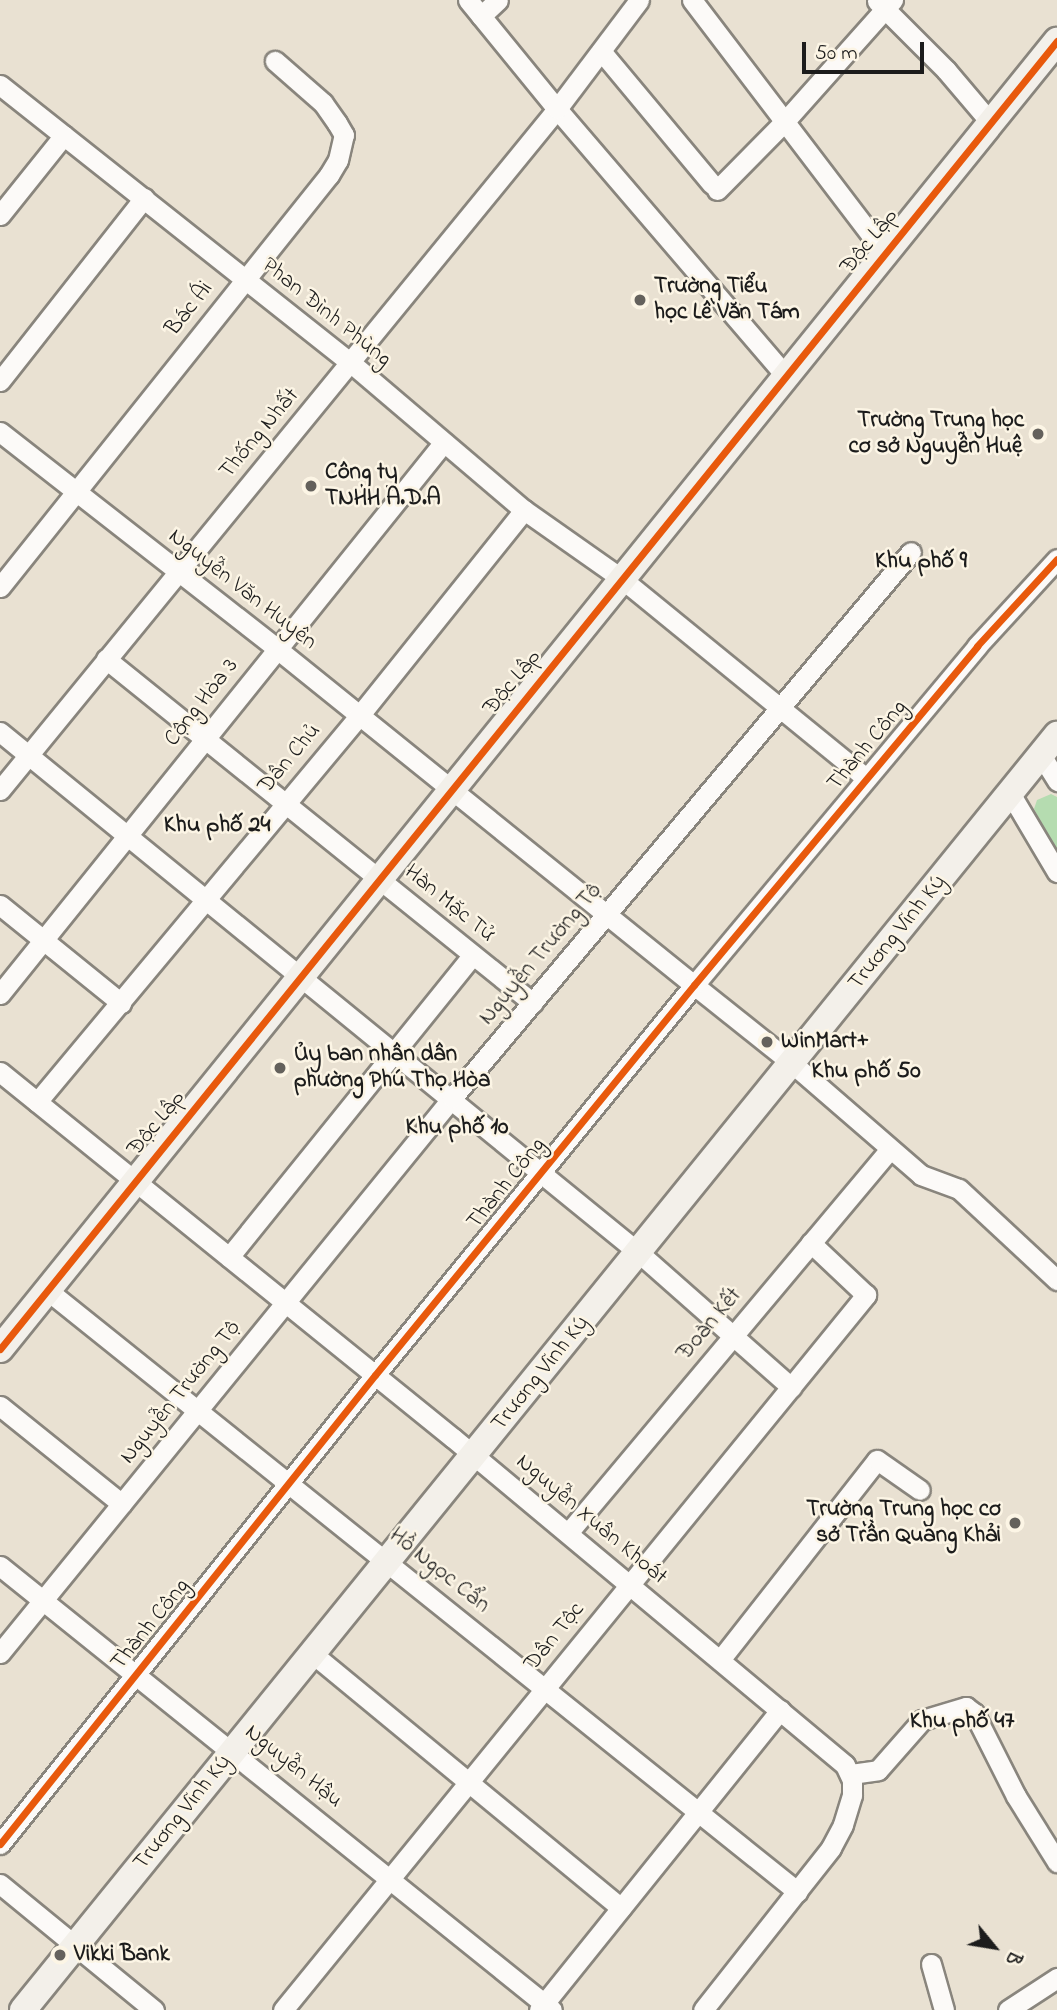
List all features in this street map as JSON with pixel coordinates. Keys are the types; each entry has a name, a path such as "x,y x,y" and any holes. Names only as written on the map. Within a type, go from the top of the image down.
{"street":[{"path":"468,0 557,110 786,376"},
{"path":"481,16 498,0"},
{"name":"Thống Nhất","path":"0,790 557,110 639,0"},
{"path":"692,0 885,253"},
{"path":"601,51 714,187 786,120 885,3 990,123"},
{"name":"Độc Lập","path":"0,1349 1057,41"},
{"name":"Bác Ái","path":"0,587 329,175 338,160 344,135 323,103 275,61"},
{"name":"Phan Đình Phùng","path":"0,85 351,363 524,510 622,579 866,778"},
{"path":"0,215 64,135"},
{"path":"0,381 144,198"},
{"name":"Nguyễn Văn Huyên","path":"0,432 76,494 179,570 793,1064 921,1175 959,1189 1057,1280"},
{"name":"Cộng Hòa 3","path":"0,994 444,442"},
{"name":"Dân Chủ","path":"37,1102 359,716 524,510"},
{"name":"Nguyễn Trường Tộ","path":"0,1653 452,1098 911,552"},
{"name":"Thành Công","path":"0,1844 375,1375 694,985 977,646 1057,559"},
{"name":"Hàn Mặc Tử","path":"106,659 533,1003"},
{"path":"0,732 542,1172 791,1387"},
{"path":"1049,745 1057,781"},
{"name":"Trương Vĩnh Ký","path":"23,2010 793,1064 1049,745"},
{"path":"1010,793 1057,872"},
{"path":"0,905 121,1003"},
{"path":"229,1257 473,955"},
{"name":"Nguyễn Xuân Khoát","path":"0,1072 474,1455 841,1761 851,1774"},
{"name":"Đoàn Kết","path":"568,1534 890,1149"},
{"name":"Dân Tộc","path":"283,2010 866,1295 811,1243"},
{"name":"Hồ Ngọc Cẩn","path":"47,1290 799,1892"},
{"path":"0,1406 122,1504"},
{"path":"720,1660 877,1460 920,1490"},
{"name":"Nguyễn Hậu","path":"0,1566 234,1751 545,2008"},
{"path":"313,1654 621,1908"},
{"path":"703,2010 823,1860 842,1825 852,1795 851,1774 881,1768 922,1720 957,1707 966,1707 974,1713 1016,1796 1057,1862"},
{"path":"545,2008 621,1908 780,1710"},
{"path":"0,1884 154,2010"},
{"path":"931,1964 944,2010"},
{"path":"1008,2010 1057,1978"}],"green space":[{"path":"1051,794 1057,797 1057,852 1034,809 1037,800"}],"cycle path":[{"path":"0,1349 1057,41"},
{"path":"0,1844 375,1375 694,985 977,646 1057,559"}],"place":[{"name":"Trường Tiểu học Lê Văn Tám","path":"640,300"},
{"name":"Trường Trung học cơ sở Nguyễn Huệ","path":"1038,434"},
{"name":"Công ty TNHH A.D.A","path":"311,486"},
{"name":"WinMart+","path":"767,1042"},
{"name":"Ủy ban nhân dân phường Phú Thọ Hòa","path":"280,1068"},
{"name":"Trường Trung học cơ sở Trần Quang Khải","path":"1015,1523"},
{"name":"Vikki Bank","path":"60,1955"}],"district":[{"name":"Khu phố 9","path":"921,562"},
{"name":"Khu phố 24","path":"217,826"},
{"name":"Khu phố 50","path":"866,1072"},
{"name":"Khu phố 10","path":"457,1128"},
{"name":"Khu phố 47","path":"962,1722"}]}
